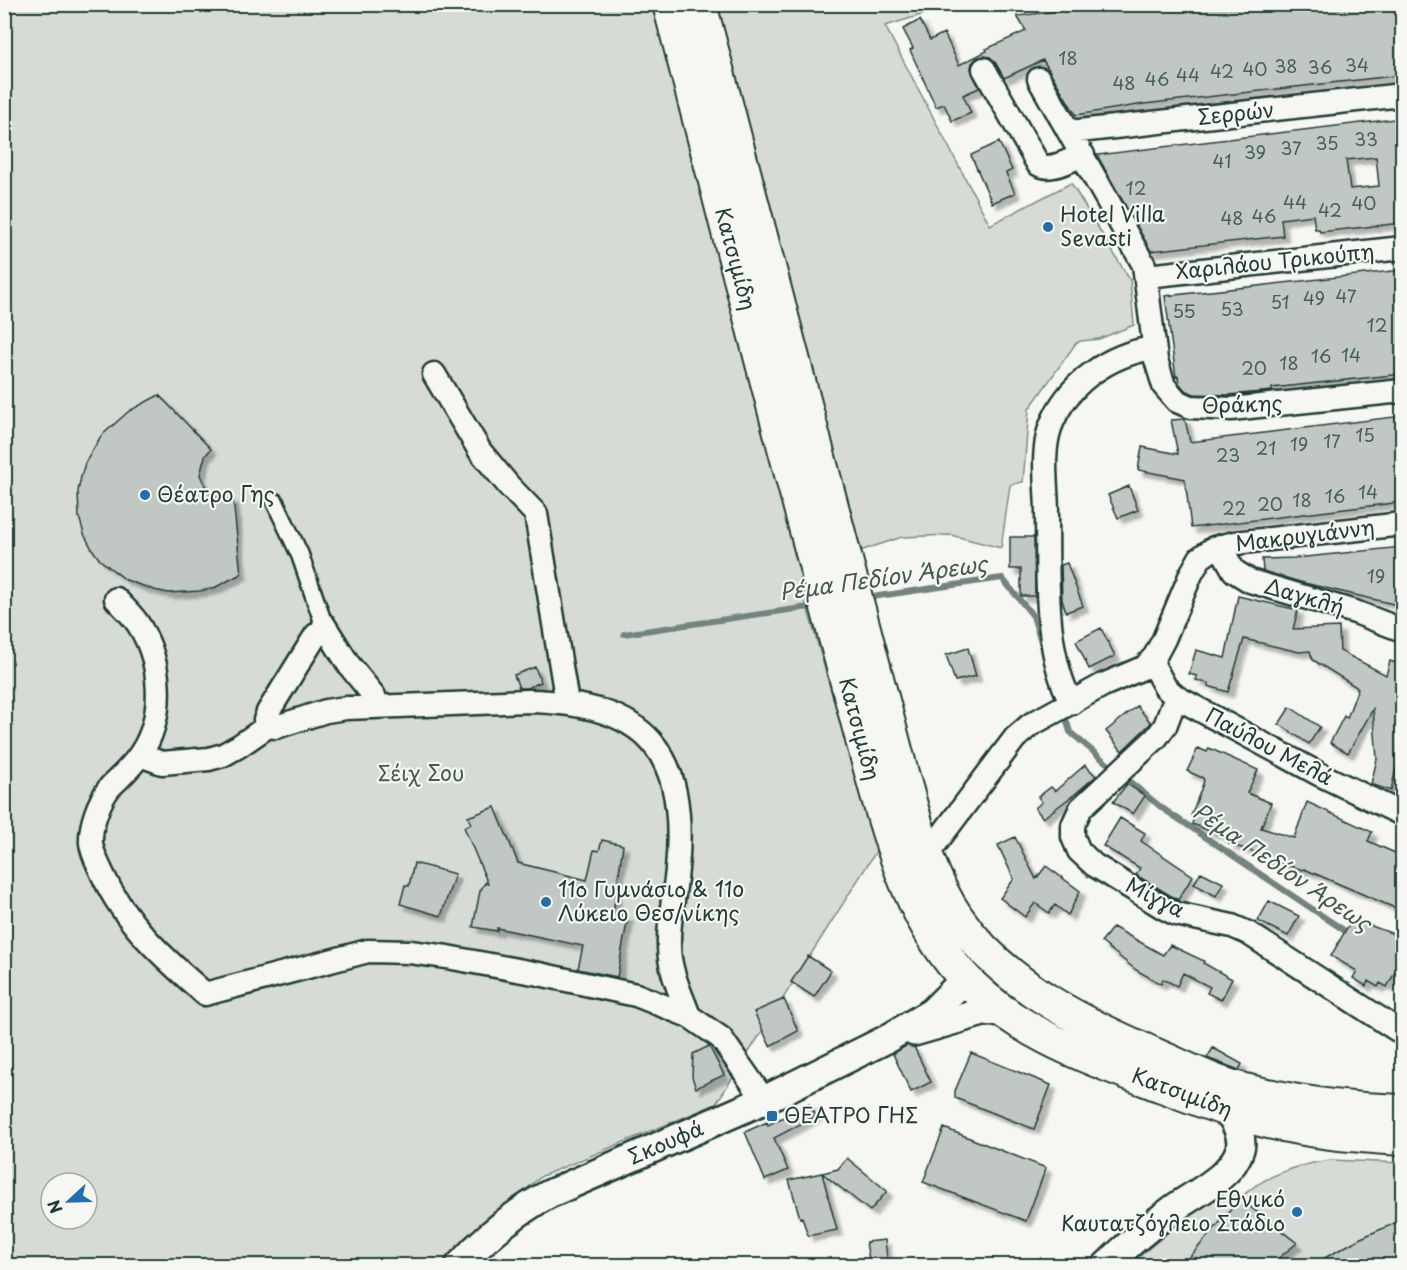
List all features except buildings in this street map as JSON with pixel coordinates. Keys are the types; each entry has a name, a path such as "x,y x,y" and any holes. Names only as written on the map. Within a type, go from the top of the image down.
{"main road":[{"name":"Κατσιμίδη","path":"669,4 818,575 843,609 899,763 927,855 951,907 962,924 985,950 1020,982 1060,1009 1118,1038 1217,1081 1249,1091 1304,1101 1402,1111"},
{"name":"Κατσιμίδη","path":"700,4 849,575 843,609 880,807 895,854 931,934 965,979 1003,1011 1026,1026 1079,1053 1228,1110 1261,1120 1306,1130 1402,1139"},
{"path":"965,979 985,950"}],"street":[{"path":"984,69 1038,164 1052,166 1083,155"},
{"name":"Θράκης","path":"1039,79 1140,257 1147,276 1154,348 1164,386 1177,401 1191,407 1244,408 1402,391"},
{"name":"Σερρών","path":"1070,132 1402,96"},
{"name":"Χαριλάου Τρικούπη","path":"1147,276 1402,248"},
{"path":"1065,707 1048,603 1046,457 1049,431 1063,404 1084,380 1115,360 1154,348"},
{"path":"434,374 480,451 536,514 567,703"},
{"path":"275,502 300,555 324,625 345,660 374,696 377,706"},
{"name":"Μακρυγιάννη","path":"1214,548 1402,524"},
{"path":"927,855 1014,738 1030,725 1102,685 1133,674 1151,662 1172,622 1196,564 1214,548"},
{"name":"Δαγκλή","path":"1214,548 1234,571 1250,581 1355,612 1402,630"},
{"path":"116,599 140,627 152,653 156,671 156,710 146,746 109,789 96,814 91,844 106,883 122,909 142,935 205,994 368,951 410,952 447,957 607,987 636,994 689,1016 721,1038 764,1100"},
{"path":"267,726 265,722 268,712 314,638 324,630 324,625"},
{"name":"Παύλου Μελά","path":"1151,662 1168,690 1176,697 1319,774 1402,814"},
{"name":"Μίγγα","path":"1176,697 1161,732 1082,808 1073,825 1072,834 1082,855 1094,865 1171,912 1232,926 1248,933 1402,1033"},
{"path":"140,755 162,763 208,759 223,755 267,726 276,728 333,710 377,706 516,701 567,703 603,712 635,726 655,745 668,768 676,798 679,825 669,955 689,1016"},
{"name":"Σκουφά","path":"459,1266 505,1220 540,1199 764,1100 887,1039 933,1011 965,979"},
{"name":"Σκουφά","path":"887,1039 983,1012 1003,1011"},
{"path":"1106,1266 1159,1219 1221,1175 1234,1161 1240,1148 1240,1137 1228,1110"}],"green space":[{"name":"Σέιχ Σου","path":"5,5 954,5 885,26 990,225 1071,183 1130,280 1134,325 1099,339 1076,343 1029,409 1023,482 1010,485 1001,548 951,535 902,537 863,550 799,579 877,850 716,1104 542,1176 485,1224 453,1265 5,1266"},
{"name":"Εθνικό Καυτατζόγλειο Στάδιο","path":"1330,1160 1402,1163 1402,1265 1128,1266 1225,1185 1240,1198 1270,1177 1305,1165"}],"waterway":[{"name":"Ρέμα Πεδίον Άρεως","path":"865,598 1002,578 1033,616 1043,648"},
{"name":"Ρέμα Πεδίον Άρεως","path":"624,634 816,606"},
{"name":"Ρέμα Πεδίον Άρεως","path":"1064,712 1070,732 1115,770"},
{"name":"Ρέμα Πεδίον Άρεως","path":"1123,776 1162,808 1351,935"},
{"name":"Ρέμα Πεδίον Άρεως","path":"1392,963 1402,969"}],"place":[{"name":"Hotel Villa Sevasti","path":"1048,227"},
{"name":"Θέατρο Γης","path":"145,495"},
{"name":"11ο Γυμνάσιο & 11ο Λύκειο Θεσ/νίκης","path":"546,902"},
{"name":"ΘΕΑΤΡΟ ΓΗΣ","path":"772,1116"},
{"name":"Εθνικό Καυτατζόγλειο Στάδιο","path":"1297,1212"}]}
